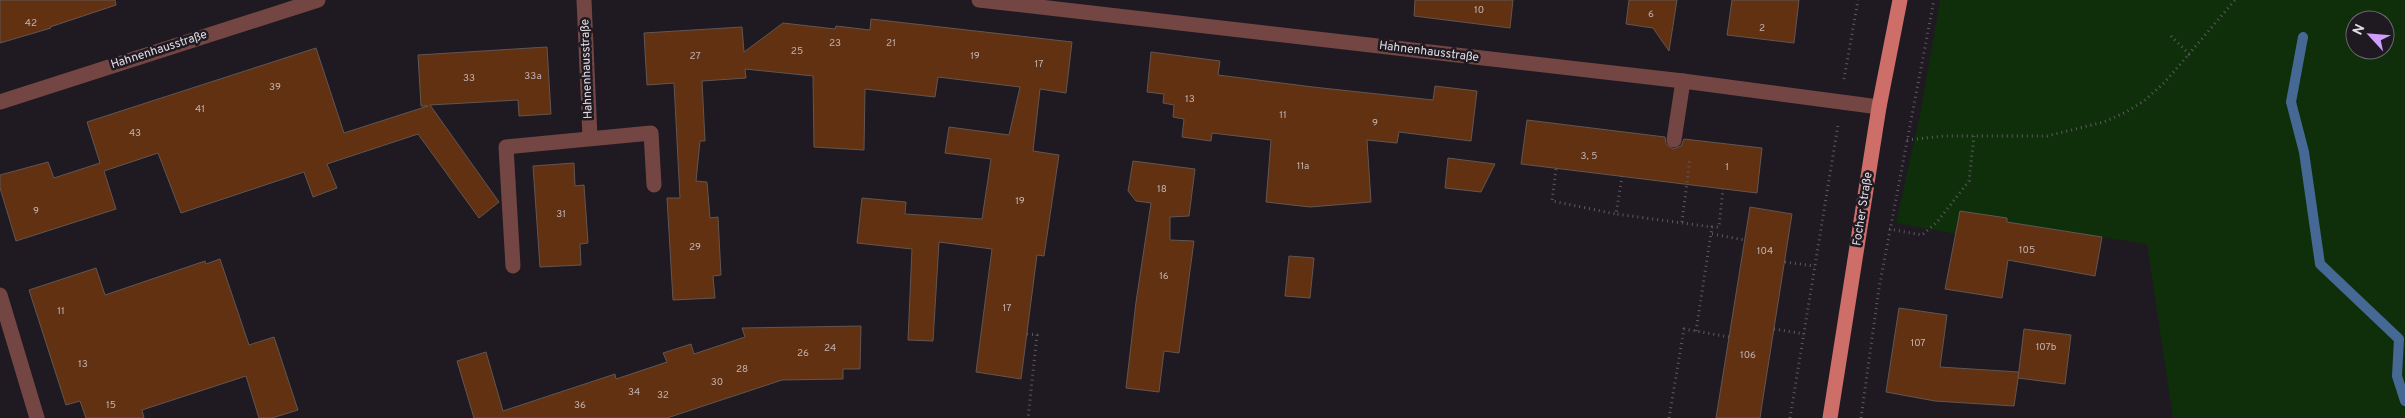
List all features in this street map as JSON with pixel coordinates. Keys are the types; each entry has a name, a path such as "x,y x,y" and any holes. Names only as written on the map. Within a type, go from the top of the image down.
{"main road":[{"name":"Focher Straße","path":"1830,418 1879,107 1900,0"}],"street":[{"name":"Hahnenhausstraße","path":"0,102 318,0"},
{"name":"Hahnenhausstraße","path":"584,0 590,138"},
{"name":"Hahnenhausstraße","path":"979,0 1683,81 1879,107"},
{"path":"1674,140 1683,81"},
{"name":"Hahnenhausstraße","path":"513,266 506,147 651,133 654,185"},
{"path":"0,295 37,418"}],"path":[{"path":"1790,418 1858,0"},
{"path":"1861,418 1889,229 1934,0"},
{"path":"1907,140 1944,136 2047,136 2104,122 2144,101 2165,82 2235,0"},
{"path":"2170,36 2189,54"},
{"path":"1889,229 1922,235 1936,222 1969,181 1974,136"},
{"path":"1674,140 1692,143 1682,222"},
{"path":"1556,169 1552,202 1616,214 1719,227 1723,189"},
{"path":"1616,214 1622,176"},
{"path":"1696,331 1712,226"},
{"path":"1712,234 1745,240"},
{"path":"1785,262 1815,266"},
{"path":"1669,418 1684,329 1729,337"},
{"path":"1774,330 1804,334"},
{"path":"1027,334 1037,335 1028,418"}],"green space":[{"path":"1940,0 2405,0 2405,418 2173,418 2147,244 2007,222 2007,218 1961,211 1956,234 1896,223 1920,115"}],"building":[{"path":"0,0 115,0 116,5 51,28 0,43"},
{"path":"1415,0 1513,0 1510,28 1414,16"},
{"path":"1629,0 1677,0 1669,51 1653,28 1626,24"},
{"path":"1732,0 1799,0 1794,43 1727,35"},
{"path":"871,19 1072,42 1066,93 1040,89 1033,151 1059,155 1044,256 1037,255 1021,379 976,372 992,249 939,242 933,341 908,340 912,249 857,243 862,198 906,202 905,214 982,219 991,159 945,153 949,127 1009,135 1020,87 938,77 935,97 865,89 864,150 814,147 813,76 745,69 746,78 702,81 705,141 700,141 696,181 707,182 710,218 718,217 721,275 713,276 715,298 673,300 667,198 680,198 674,83 647,85 644,33 742,27 744,52 783,23 835,29 836,26 870,30"},
{"path":"547,47 551,114 519,116 518,100 430,105 499,202 479,218 418,134 327,164 337,188 313,197 304,172 181,213 158,153 104,171 116,209 16,241 0,188 0,175 48,162 54,178 100,163 87,122 316,48 344,133 428,106 421,106 418,55"},
{"path":"1151,52 1220,61 1218,75 1313,87 1433,100 1435,86 1477,91 1471,141 1399,132 1397,143 1367,140 1371,202 1310,207 1266,202 1271,140 1212,133 1211,141 1182,137 1184,119 1173,117 1174,105 1163,103 1164,94 1147,92"},
{"path":"1527,120 1665,137 1666,144 1673,149 1681,146 1684,139 1762,148 1757,193 1521,164"},
{"path":"1448,158 1495,164 1481,192 1445,188"},
{"path":"1133,161 1195,169 1189,216 1170,217 1170,240 1194,241 1179,353 1164,351 1159,392 1126,388 1136,302 1151,203 1136,201 1128,191"},
{"path":"574,163 575,186 584,185 588,243 580,244 581,265 540,267 533,166"},
{"path":"1750,207 1792,214 1760,418 1716,418"},
{"path":"1960,211 2007,218 2007,222 2102,237 2095,276 2008,260 2002,298 1945,289"},
{"path":"1289,256 1314,258 1310,298 1285,296"},
{"path":"220,259 249,345 274,337 298,410 272,418 259,418 246,376 142,410 144,418 86,418 80,401 66,405 29,290 96,268 105,295 205,261 206,264"},
{"path":"1899,308 1947,315 1940,367 2019,372 2014,406 1935,401 1886,392"},
{"path":"861,326 860,369 843,369 843,379 782,380 667,418 474,418 457,361 486,352 503,411 615,374 616,379 667,362 663,353 691,344 694,354 745,337 742,328"},
{"path":"2024,329 2071,335 2065,384 2018,378"}],"waterway":[{"path":"2303,37 2291,102 2304,152 2320,264 2399,339 2397,376 2405,401"}]}
